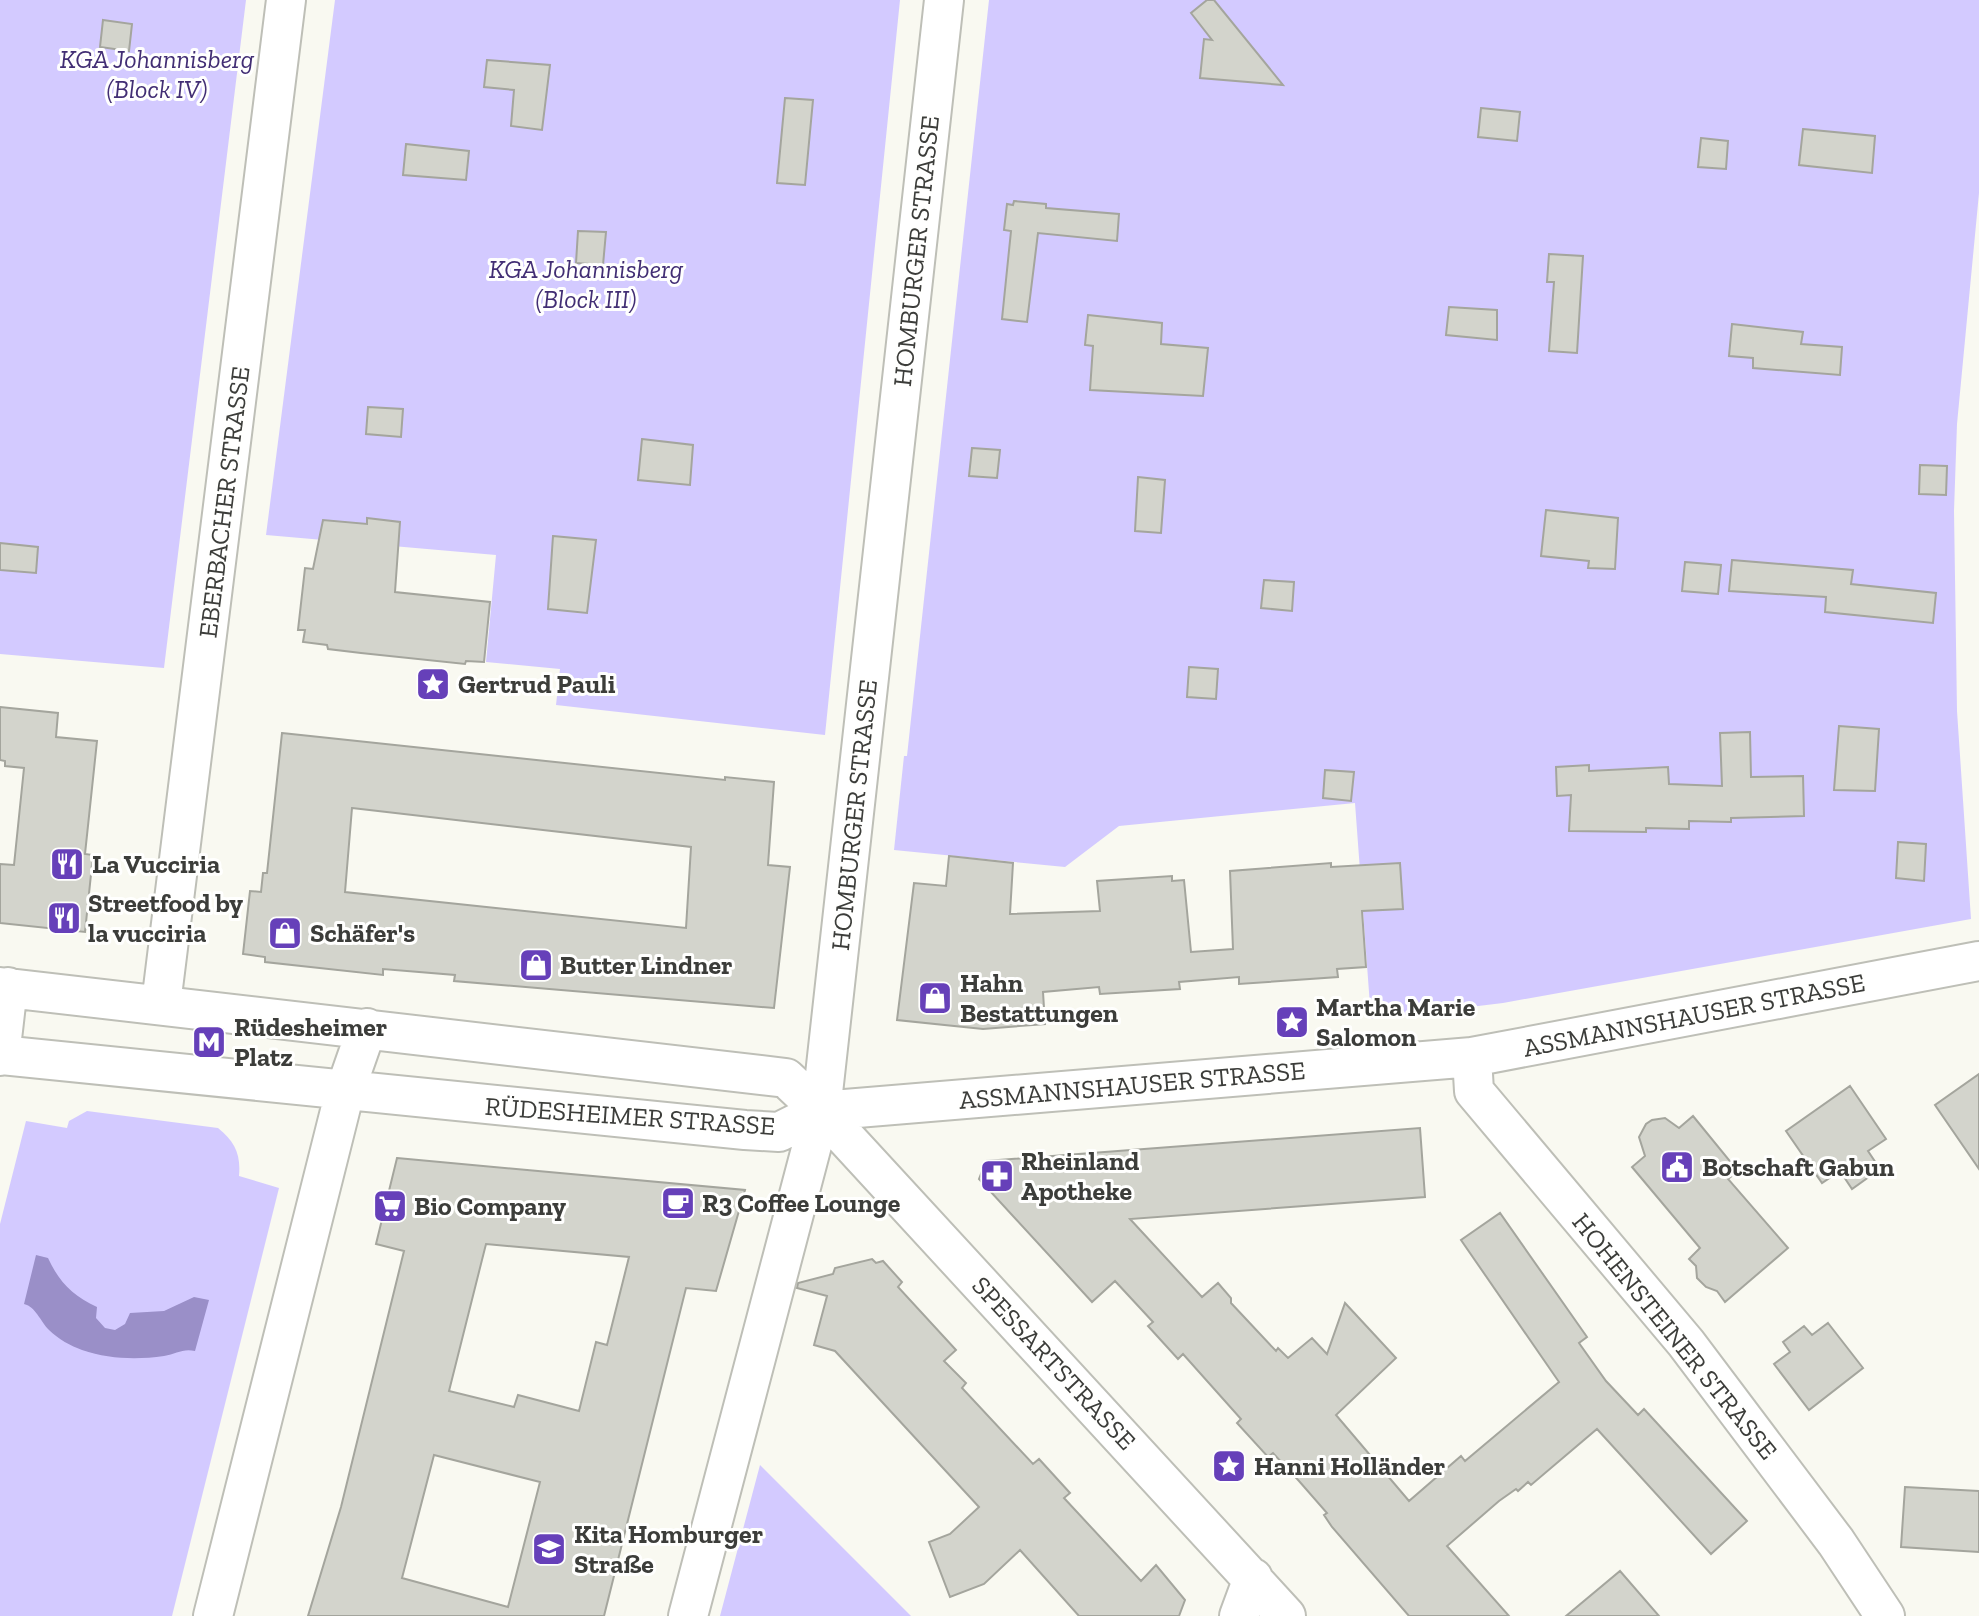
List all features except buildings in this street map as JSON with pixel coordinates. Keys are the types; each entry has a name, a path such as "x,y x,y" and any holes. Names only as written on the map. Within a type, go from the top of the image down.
{"street":[{"name":"EBERBACHER STRASSE","path":"161,1004 286,0"},
{"name":"HOMBURGER STRASSE","path":"688,1616 821,1111 944,0"},
{"name":"ASSMANNSHAUSER STRASSE","path":"821,1111 1472,1057 1979,961"},
{"name":"RÜDESHEIMER STRASSE","path":"4,987 161,1004 786,1078 821,1111 779,1132 0,1055 4,987"},
{"path":"213,1616 345,1091 367,1028"},
{"name":"HOHENSTEINER STRASSE","path":"1472,1057 1474,1091 1694,1353 1828,1531 1885,1616"},
{"name":"SPESSARTSTRASSE","path":"821,1111 1286,1616"},
{"path":"1239,1616 1253,1578"}],"green space":[{"name":"KGA Johannisberg (Block IV)","path":"0,0 246,0 164,668 0,654"},
{"name":"KGA Johannisberg (Block III)","path":"335,0 900,0 825,735 556,705 560,669 486,662 496,555 266,535"},
{"path":"989,0 1979,0 1979,193 1957,424 1954,511 1957,711 1971,919 1503,1003 1371,1019 1355,803 1119,826 1065,867 894,850 904,756 907,756"},
{"name":"Rüdesheimer Platz","path":"87,1111 218,1128 236,1149 239,1176 279,1188 172,1616 0,1616 0,1224 26,1121 67,1128 69,1121"},
{"path":"760,1465 911,1616 720,1616"}],"shaded area":[{"path":"36,1255 48,1258 68,1287 97,1307 96,1318 105,1328 115,1330 125,1324 130,1313 164,1311 194,1297 209,1300 195,1351 123,1358 92,1353 65,1342 49,1330 32,1308 24,1304"}],"place":[{"name":"Gertrud Pauli","path":"433,684"},
{"name":"La Vucciria","path":"67,864"},
{"name":"Streetfood by la vucciria","path":"64,918"},
{"name":"Schäfer's","path":"285,933"},
{"name":"Butter Lindner","path":"536,965"},
{"name":"Hahn Bestattungen","path":"935,998"},
{"name":"Martha Marie Salomon","path":"1292,1022"},
{"name":"Rüdesheimer Platz","path":"209,1042"},
{"name":"Botschaft Gabun","path":"1677,1167"},
{"name":"Rheinland Apotheke","path":"997,1176"},
{"name":"R3 Coffee Lounge","path":"678,1203"},
{"name":"Bio Company","path":"390,1206"},
{"name":"Hanni Holländer","path":"1229,1466"},
{"name":"Kita Homburger Straße","path":"549,1549"}]}
